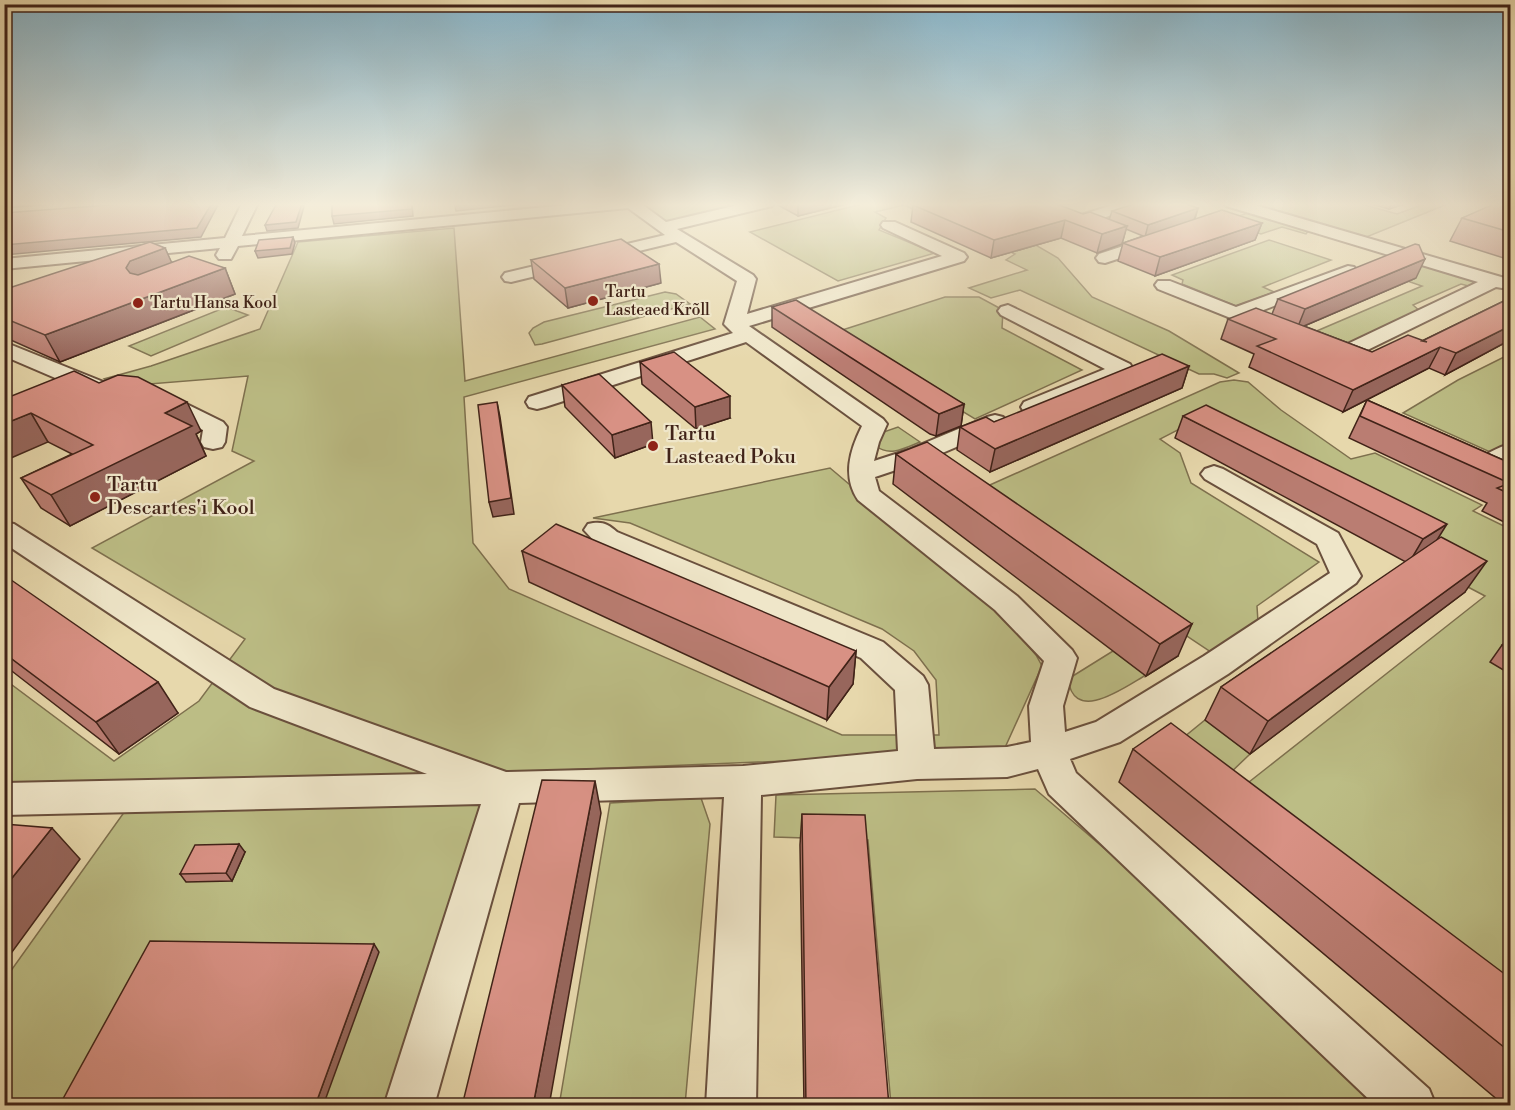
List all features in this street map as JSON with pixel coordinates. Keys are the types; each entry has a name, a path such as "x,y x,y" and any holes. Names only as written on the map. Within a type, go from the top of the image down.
{"street":[{"path":"4,264 40,270 176,255"},
{"path":"206,264 219,255"},
{"path":"511,276 588,255"},
{"path":"710,255 747,279 742,329"},
{"path":"537,402 742,329 958,257 953,255"},
{"path":"1105,258 1114,255"},
{"path":"1406,255 1502,283"},
{"path":"1236,314 1348,271"},
{"path":"1309,344 1340,356 1502,283"},
{"path":"1164,285 1288,335"},
{"path":"860,474 917,455 1122,369 1008,311"},
{"path":"742,329 875,424 866,441 860,474 867,494 1006,603 1061,658 1046,706 1049,752 1062,783 1412,1106"},
{"path":"6,350 114,395 154,395 215,427 213,442"},
{"path":"1510,451 1476,461 1510,476"},
{"path":"6,801 743,782 917,764 1006,762 1049,752 1108,732 1216,665 1346,576 1328,539 1214,474"},
{"path":"4,530 262,698 505,787"},
{"path":"598,530 607,538 873,650 911,685 917,764"},
{"path":"731,1106 743,782"},
{"path":"409,1106 505,787"}],"green space":[{"path":"292,255 456,255 465,381 700,317 715,329 464,397 473,543 509,589 842,735 939,735 936,680 914,651 882,629 630,523 593,518 830,468 997,609 1036,655 1042,666 1003,752 248,783 5,784 4,679 114,761 199,701 245,639 92,548 254,461 232,451 248,376 112,387 104,379 151,366 260,329"},
{"path":"791,255 929,255 838,281"},
{"path":"1014,255 1052,255 1058,258 1092,297 1169,331 1239,373 1227,378 1214,374 1199,374 1020,290 991,298 969,288 1027,270 1006,260"},
{"path":"1228,255 1315,255 1331,260 1263,287 1274,292 1236,306 1182,284 1183,280 1172,275"},
{"path":"1414,261 1482,282 1480,289 1461,284 1413,305 1421,312 1338,351 1312,333 1422,286 1390,275"},
{"path":"665,292 676,294 690,304 542,344 535,345 529,333 544,322"},
{"path":"945,297 979,297 1003,310 1002,328 1082,370 975,419 833,333"},
{"path":"226,307 248,315 151,356 129,346"},
{"path":"1510,354 1510,469 1506,459 1403,413 1458,380"},
{"path":"1234,380 1248,382 1281,410 1351,459 1375,453 1482,505 1473,511 1510,529 1510,1016 1230,797 1485,596 1430,567 1193,422 1160,439 1180,453 1191,483 1319,562 1257,606 1258,622 1211,652 972,493 1220,382"},
{"path":"898,427 920,442 892,451 876,446 875,435"},
{"path":"1113,651 1146,675 1101,699 1090,701 1080,699 1072,693 1068,679"},
{"path":"1205,720 1250,754 1226,777 1178,742"},
{"path":"1035,789 1377,1082 1376,1105 891,1105 868,840 774,837 776,795"},
{"path":"701,798 710,824 685,1105 559,1106 610,803"},
{"path":"485,802 392,1105 5,1106 5,979 125,811"}],"building":[{"path":"111,255 147,255 130,261 126,268 130,273 138,275 189,256 225,268 45,335 4,318 4,290"},
{"path":"553,255 645,255 659,264 565,288 531,260"},
{"path":"1388,255 1423,255 1425,259 1305,309 1278,299"},
{"path":"1510,298 1510,326 1456,353 1440,347 1353,390 1257,346 1276,339 1228,319 1256,308 1372,352 1408,335 1423,341"},
{"path":"796,300 964,404 939,414 772,307"},
{"path":"674,352 730,396 695,407 640,362"},
{"path":"1162,354 1189,366 995,449 960,427 986,417 994,422"},
{"path":"74,371 99,383 118,375 138,377 187,402 165,413 192,426 51,495 21,478 93,445 31,413 4,424 4,399"},
{"path":"599,374 651,422 612,435 562,385"},
{"path":"1367,400 1510,463 1510,479 1507,482 1360,416"},
{"path":"497,402 511,498 489,502 478,405"},
{"path":"1206,405 1447,524 1423,539 1183,416"},
{"path":"927,442 1192,624 1160,644 896,454"},
{"path":"1510,483 1510,494 1497,488"},
{"path":"556,524 856,651 829,687 522,551"},
{"path":"1441,537 1487,561 1268,721 1221,687"},
{"path":"4,575 158,682 96,722 4,653"},
{"path":"1510,639 1510,650 1502,645"},
{"path":"1171,723 1510,978 1510,1052 1133,749"},
{"path":"542,780 595,781 533,1106 462,1106"},
{"path":"802,814 865,815 889,1106 806,1106"},
{"path":"4,824 52,828 4,888"},
{"path":"239,844 226,873 180,874 195,845"},
{"path":"150,941 374,944 315,1106 59,1106"}],"place":[{"name":"Tartu Lasteaed Krõll","path":"593,301"},
{"name":"Tartu Hansa Kool","path":"138,303"},
{"name":"Tartu Lasteaed Poku","path":"653,446"},
{"name":"Tartu Descartes'i Kool","path":"95,497"}]}
